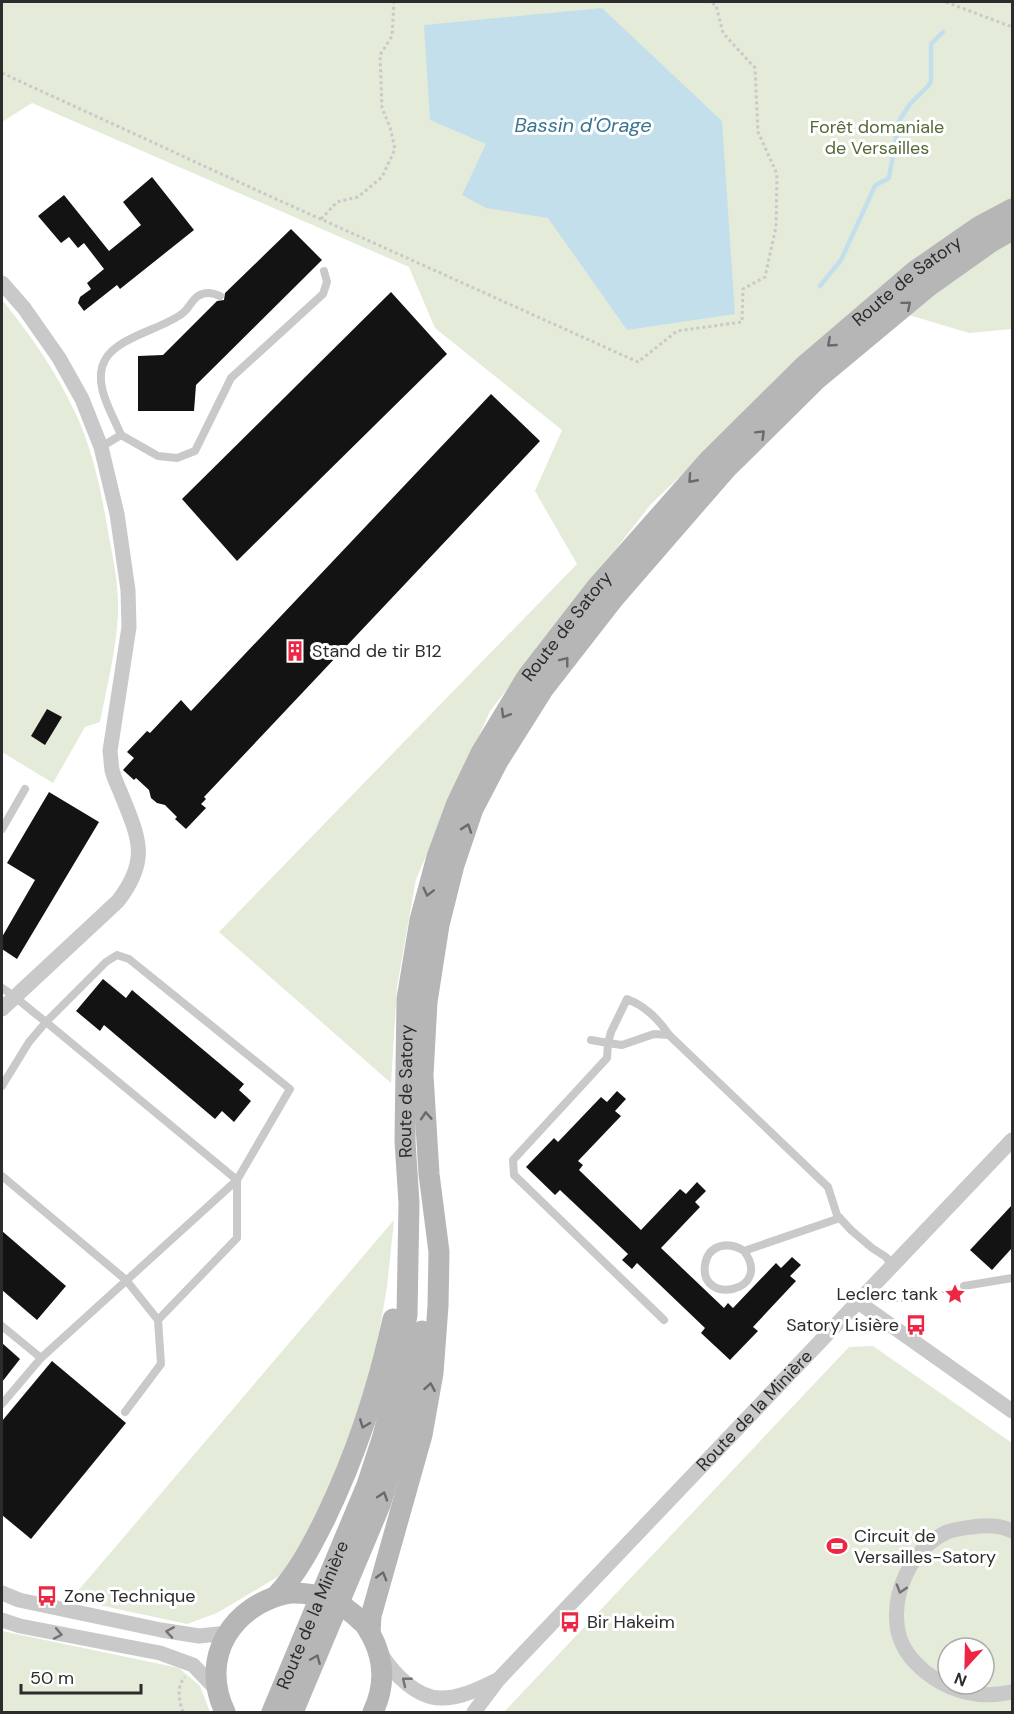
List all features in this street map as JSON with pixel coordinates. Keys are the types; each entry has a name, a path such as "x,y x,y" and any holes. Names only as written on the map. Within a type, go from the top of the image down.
{"main road":[{"name":"Route de Satory","path":"409,1203 405,1141 407,999 420,920 437,857 457,803 482,753 527,677 596,588 709,460 804,366 915,271 980,226 1012,209"},
{"name":"Route de Satory","path":"429,1174 423,1075 427,1002 439,925 454,865 473,809 498,761 544,688 614,598 726,469 833,365 929,286 1012,230"},
{"path":"374,1713 381,1690 382,1676 370,1635 371,1616 422,1435 433,1374 439,1252 429,1174"},
{"name":"Route de la Minière","path":"293,1713 380,1505 405,1425 421,1349 428,1249 429,1174"},
{"path":"282,1595 321,1527 341,1486 368,1415 395,1310 409,1203"},
{"name":"Route de la Minière","path":"272,1713 363,1495 383,1436 399,1368 407,1315 409,1203"},
{"path":"223,1707 216,1667 222,1644 237,1620 261,1602 282,1595 303,1593 329,1598 353,1612 370,1635"}],"street":[{"path":"2,283 24,308 59,358 82,399 101,447 117,514 128,590 129,627 110,751 112,772 135,828 139,845 137,867 130,885 118,901 8,992 2,1009"},
{"name":"Route de la Minière","path":"474,1713 498,1680 1012,1140"},
{"path":"858,1302 1012,1411"},
{"path":"1012,1531 984,1525 947,1532 939,1537 915,1559 908,1571 898,1599 897,1615 898,1632 906,1650 917,1665 935,1679 975,1694 1012,1692"},
{"path":"2,1593 19,1600 161,1630 199,1636 228,1633"},
{"path":"2,1620 20,1626 160,1653 193,1665 223,1707"},
{"path":"370,1635 390,1668 407,1683 443,1706 498,1680"}],"lane":[{"path":"220,296 210,292 199,295 182,313 113,349 104,361 101,375 102,391 120,435 158,456 177,458 195,451 231,378 323,294 327,282 324,271"},
{"path":"101,447 120,435"},
{"path":"2,829 25,789"},
{"path":"2,1086 29,1042 46,1022 106,962 117,955 129,959 290,1089 237,1180 41,1358 2,1404"},
{"path":"8,992 237,1180"},
{"path":"664,1320 514,1175 513,1160 607,1058 610,1032 627,999 636,1002 658,1020 669,1035 828,1187 837,1215 865,1242 886,1257 892,1266"},
{"path":"591,1040 622,1045 654,1034 669,1035"},
{"path":"2,1176 126,1280 158,1320 161,1364 125,1412"},
{"path":"158,1320 237,1238 237,1180"},
{"path":"744,1251 840,1218"},
{"path":"724,1245 738,1247 744,1251 751,1264 748,1279 743,1285 730,1291 710,1283 704,1270 711,1251 724,1245"},
{"path":"964,1286 1012,1278"},
{"path":"2,1326 41,1358"}],"path":[{"path":"321,219 337,202 358,197 382,177 395,149 390,127 382,108 381,55 392,36 394,2"},
{"path":"2,73 638,363 677,331 742,322 743,289 765,277 776,227 777,174 758,132 755,68 723,33 716,5 708,2"},
{"path":"946,2 1012,27"},
{"path":"911,1300 964,1286"},
{"path":"183,1713 179,1696 180,1682 188,1673"}],"green space":[{"name":"Forêt domaniale de Versailles","path":"2,2 1012,2 1012,329 969,333 872,304 751,409 651,504 490,711 416,879 397,987 391,1083 219,932 577,564 535,491 562,430 435,328 409,267 32,103 2,122"},
{"path":"2,300 50,367 81,425 100,489 117,585 118,614 115,641 100,722 85,727 53,783 2,752"},
{"path":"394,1220 387,1287 375,1355 354,1425 331,1491 284,1573 217,1613 187,1624 71,1599"},
{"name":"Circuit de Versailles-Satory","path":"873,1346 1012,1443 1012,1712 504,1712 849,1347"},
{"path":"2,1631 179,1668 200,1686 210,1712 2,1712"}],"water":[{"name":"Bassin d'Orage","path":"602,8 722,121 735,314 627,330 548,218 486,208 462,195 486,144 430,120 424,25"}],"building":[{"path":"152,177 194,230 120,289 117,285 84,311 78,303 80,297 91,289 87,283 104,269 84,243 78,248 69,237 61,243 38,216 64,195 109,251 141,225 123,202"},
{"path":"291,229 322,260 196,385 194,411 138,411 138,356 163,355 217,301 224,300 225,293"},
{"path":"391,292 447,354 237,561 182,499"},
{"name":"Stand de tir B12","path":"491,394 540,441 204,797 206,799 201,804 206,808 186,829 165,805 151,798 149,790 123,770 134,758 127,752 147,731 150,733 181,700 191,711"},
{"path":"47,709 62,717 45,745 31,736"},
{"path":"49,792 99,822 17,959 2,949 2,937 35,880 7,863"},
{"path":"103,979 126,998 132,990 244,1084 239,1090 251,1101 234,1122 222,1111 215,1119 104,1025 100,1031 76,1011"},
{"path":"617,1091 626,1099 615,1111 621,1116 578,1161 583,1165 579,1170 641,1230 680,1189 686,1194 697,1182 706,1191 695,1202 700,1207 661,1248 724,1308 728,1303 733,1308 776,1263 781,1268 792,1257 801,1265 790,1276 796,1281 753,1327 758,1331 730,1360 701,1333 705,1328 637,1263 632,1269 622,1260 628,1254 560,1190 555,1195 526,1167 554,1138 558,1142 601,1097 607,1102"},
{"path":"1012,1205 1012,1248 992,1270 970,1250"},
{"path":"2,1231 66,1286 37,1320 2,1290"},
{"path":"2,1343 20,1359 2,1382"},
{"path":"52,1361 126,1423 31,1539 2,1515 2,1421"}],"waterway":[{"path":"820,286 841,260 875,186 889,178 899,121 910,104 931,81 931,44 943,32"}],"place":[{"name":"Stand de tir B12","path":"295,651"},
{"name":"Leclerc tank","path":"955,1294"},
{"name":"Satory Lisière","path":"916,1325"},
{"name":"Circuit de Versailles-Satory","path":"837,1546"},
{"name":"Zone Technique","path":"47,1596"},
{"name":"Bir Hakeim","path":"570,1622"}]}
